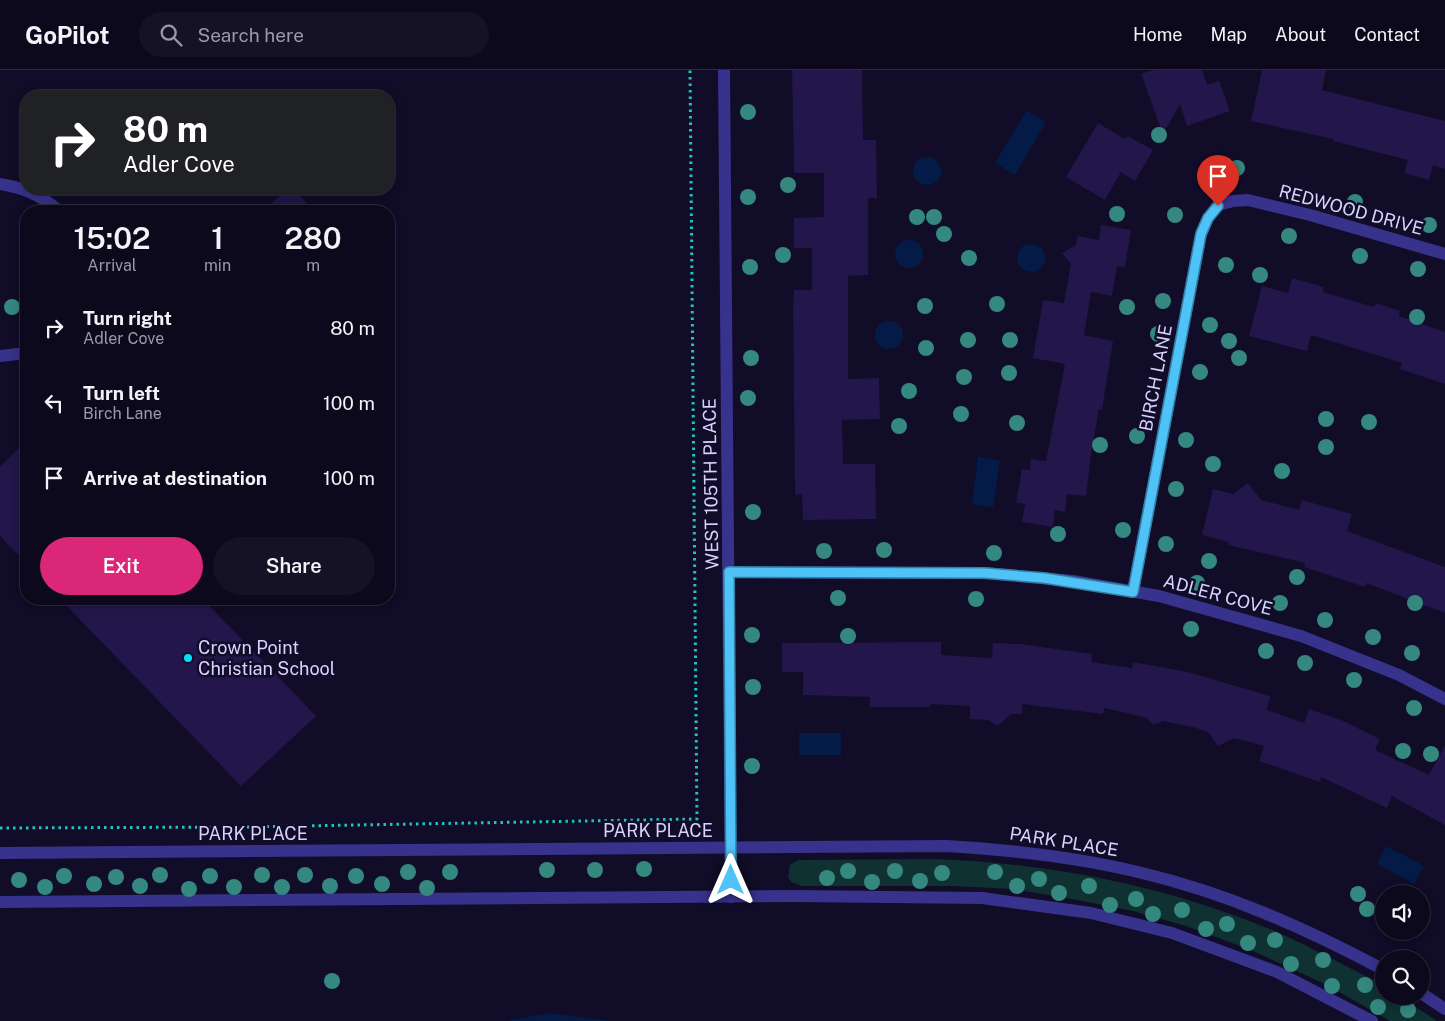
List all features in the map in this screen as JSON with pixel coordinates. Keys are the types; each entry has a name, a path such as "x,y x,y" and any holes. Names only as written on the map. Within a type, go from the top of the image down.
{"street":[{"name":"WEST 105TH PLACE","path":"724,70 731,897"},
{"path":"0,184 20,187"},
{"path":"36,195 52,205"},
{"name":"REDWOOD DRIVE","path":"1248,200 1310,215 1445,254"},
{"name":"BIRCH LANE","path":"1133,592 1201,234 1208,218 1218,206 1233,201 1248,200"},
{"path":"0,356 20,354"},
{"name":"ADLER COVE","path":"729,572 984,573 1044,578 1158,596 1302,636 1399,675 1445,699"},
{"name":"PARK PLACE","path":"0,853 947,846 1020,852 1101,864 1187,885 1262,912 1326,939 1375,965"},
{"path":"0,902 946,896 1015,902 1091,913 1172,933 1244,958 1304,984 1372,1021"},
{"path":"1430,999 1445,1009"}],"path":[{"path":"0,828 253,827 696,819 690,70"}],"green space":[{"path":"933,859 977,861 1065,872 1151,890 1235,916 1277,932 1375,980 1375,1005 1413,1005 1437,1021 1390,1021 1327,985 1251,950 1186,926 1133,911 1011,889 953,886 802,886 791,882 788,877 790,865 798,860"}],"water":[{"path":"1027,110 1046,122 1015,175 995,163"},
{"path":"927,157 937,161 941,171 937,181 927,185 917,181 913,171 917,161"},
{"path":"909,240 919,244 923,254 919,264 909,268 899,264 895,254 899,244"},
{"path":"1031,244 1041,248 1045,258 1041,268 1031,272 1021,268 1017,258 1021,248"},
{"path":"889,321 899,325 903,335 899,345 889,349 879,345 875,335 879,325"},
{"path":"978,457 1000,460 993,508 972,504"},
{"path":"799,733 841,733 841,755 799,755"},
{"path":"1386,846 1424,866 1414,884 1377,864"},
{"path":"548,1013 610,1021 507,1021"}],"building":[{"path":"792,70 862,70 863,140 876,140 877,198 868,198 868,275 848,276 848,379 879,378 880,419 842,420 843,464 875,464 876,519 803,520 802,494 795,495 793,304 794,290 812,290 812,248 794,248 794,218 824,217 824,173 794,173"},
{"path":"1153,70 1202,70 1207,85 1219,81 1230,111 1187,126 1180,104 1163,134 1141,74"},
{"path":"1262,70 1326,70 1322,90 1445,121 1445,169 1433,165 1429,180 1404,173 1408,160 1333,141 1333,139 1251,121"},
{"path":"1098,123 1125,139 1128,136 1153,150 1135,181 1121,172 1105,200 1066,177"},
{"path":"280,195 299,195 308,205 270,205"},
{"path":"1101,225 1131,230 1125,267 1117,266 1112,296 1091,292 1084,335 1113,341 1102,410 1099,409 1086,496 1067,494 1065,512 1055,510 1053,527 1022,522 1025,504 1016,503 1022,469 1030,470 1031,459 1046,461 1065,364 1033,358 1043,300 1064,303 1071,264 1062,253 1076,245 1077,236 1099,240"},
{"path":"1292,278 1324,287 1323,292 1374,307 1376,303 1400,311 1399,316 1445,332 1445,384 1400,369 1402,363 1311,335 1307,351 1249,336 1262,286 1288,293"},
{"path":"20,447 20,557 0,536 0,467"},
{"path":"1248,483 1261,500 1299,510 1302,500 1352,514 1347,531 1445,567 1445,613 1366,583 1365,587 1304,567 1305,563 1228,545 1229,542 1202,535 1213,489 1233,494"},
{"name":"Crown Point Christian School","path":"66,605 209,605 316,716 241,786"},
{"path":"941,642 941,655 992,658 993,643 1021,644 1092,654 1091,662 1132,668 1133,662 1188,672 1270,696 1267,710 1304,723 1309,709 1341,720 1380,739 1375,750 1429,775 1445,745 1445,825 1392,796 1387,808 1321,777 1320,782 1259,761 1264,746 1234,738 1218,746 1208,732 1193,727 1163,721 1153,725 1147,718 1104,708 1103,714 1022,704 1022,714 1011,714 998,726 988,720 970,719 970,706 930,704 930,707 870,707 870,697 803,695 803,672 782,672 782,643"}],"place":[{"name":"Crown Point Christian School","path":"188,658"}],"route":[{"path":"731,880 729,572 984,573 1073,581 1133,592 1201,234 1208,218 1218,206"}]}
